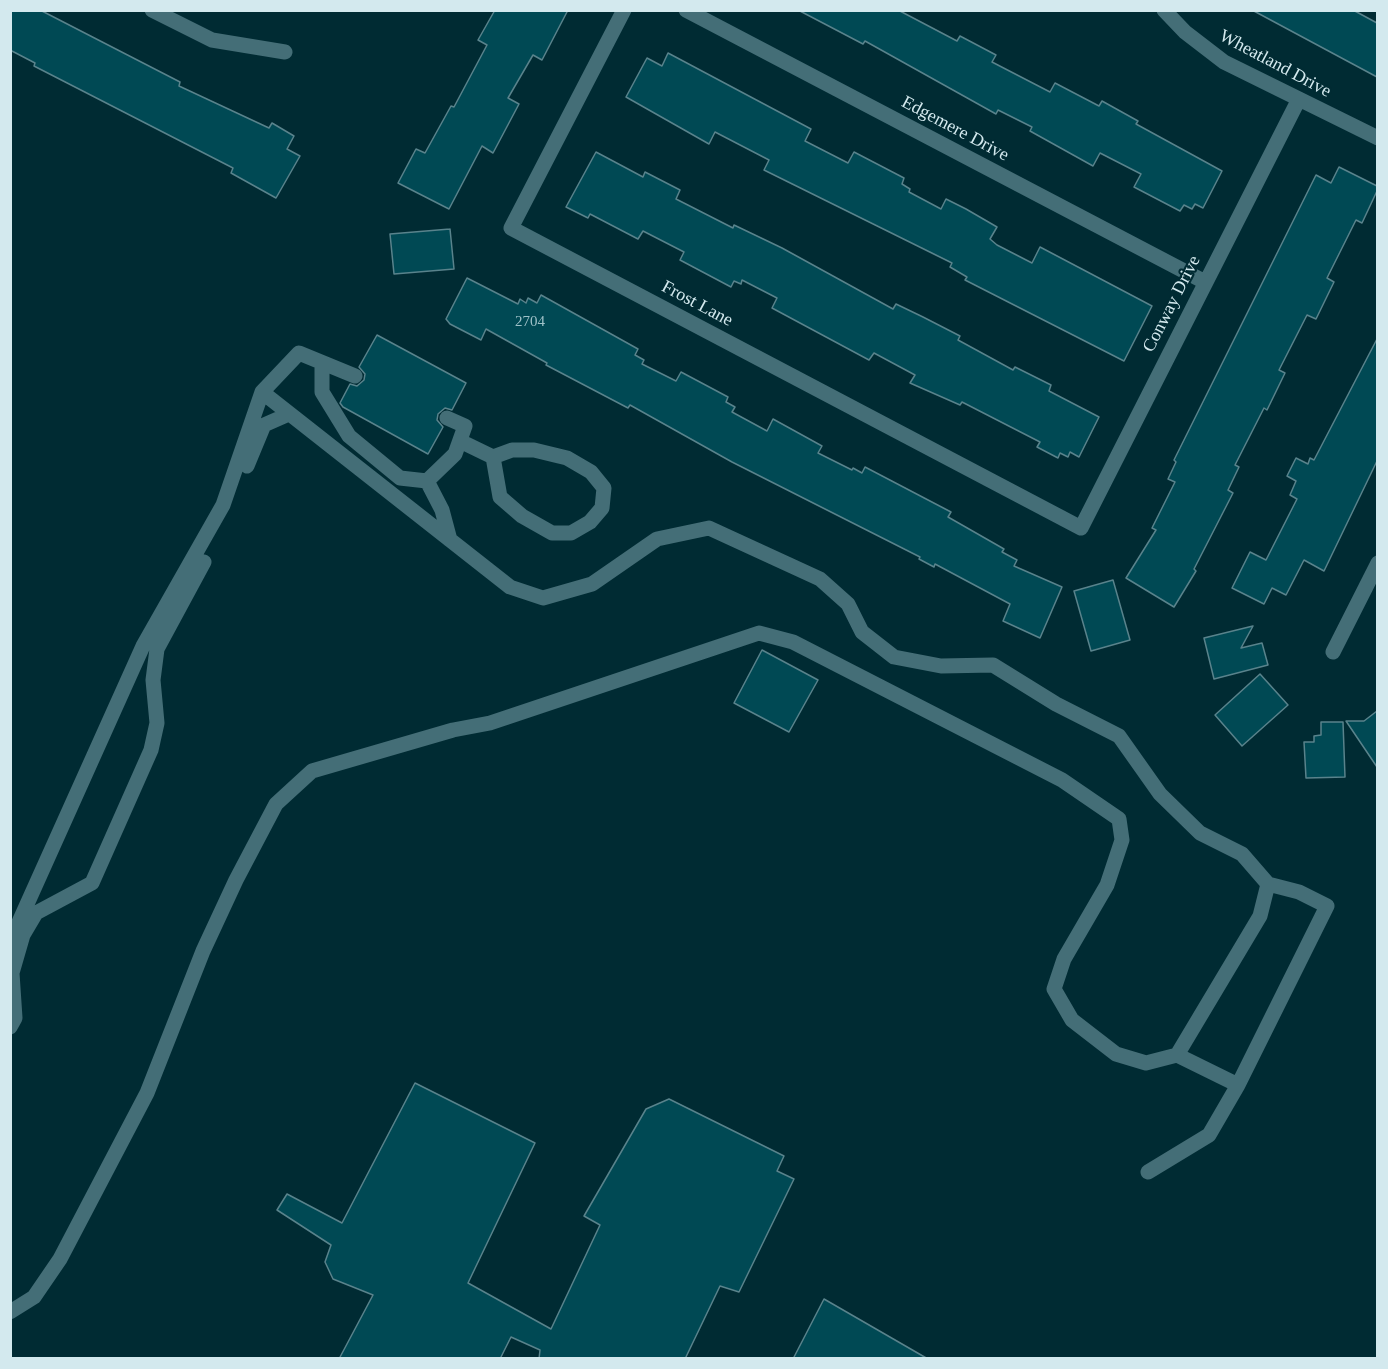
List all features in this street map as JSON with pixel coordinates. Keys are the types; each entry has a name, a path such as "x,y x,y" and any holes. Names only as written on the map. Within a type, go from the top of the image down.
{"street":[{"path":"152,10 212,40 285,52"},
{"name":"Frost Lane","path":"624,10 511,228 1082,528"},
{"name":"Edgemere Drive","path":"686,10 1205,282"},
{"name":"Wheatland Drive","path":"1164,10 1208,52 1377,138"},
{"name":"Conway Drive","path":"1082,528 1299,99"},
{"path":"10,942 143,646 223,505 262,392 299,353 355,376"},
{"path":"322,363 322,393 349,436 400,478 427,481"},
{"path":"262,392 510,587 543,598 592,584 657,539 709,528 820,579 848,604 862,632 894,657 941,666 993,665 1056,704 1119,736 1160,794 1200,833 1242,854 1268,884 1299,892 1327,906 1238,1085 1209,1135 1148,1173"},
{"path":"10,1027 15,1018 12,973 23,935 36,913 92,883 151,750 158,723 153,680 157,649 228,516 264,425 289,414"},
{"path":"427,481 455,454 465,426 447,418"},
{"path":"460,441 493,457 512,450 534,450 567,458 591,472 604,488 602,508 590,522 571,533 552,533 522,516 500,496 493,457"},
{"path":"427,481 442,510 450,540"},
{"path":"1333,652 1377,562"},
{"path":"10,1312 34,1297 60,1258 147,1093 203,951 236,880 276,804 312,771 453,730 490,723 759,633 793,642 1062,780 1119,819 1122,840 1107,885 1064,959 1054,988 1072,1020 1116,1054 1146,1063 1177,1055 1238,1085"},
{"path":"1177,1055 1260,916 1268,884"}],"building":[{"path":"10,10 40,10 180,82 179,86 269,128 272,123 294,136 287,149 300,156 276,198 231,173 233,168 34,66 35,63 10,50"},
{"path":"495,10 568,10 542,60 533,55 508,98 519,104 493,153 482,146 449,209 398,183 416,149 425,153 451,106 454,107 487,45 478,40"},
{"path":"798,10 898,10 957,41 960,36 996,55 992,62 1050,92 1055,83 1099,106 1102,101 1138,121 1136,124 1222,171 1203,208 1195,204 1192,209 1184,205 1180,211 1134,187 1141,174 1100,153 1093,166 1030,131 1032,127 998,110 996,114 865,41 863,44"},
{"path":"1252,10 1353,10 1377,23 1377,77"},
{"path":"668,53 811,129 805,141 848,163 854,152 904,178 902,184 910,189 909,192 941,209 946,199 997,227 990,239 997,245 1032,263 1040,247 1152,306 1124,361 965,280 967,277 950,267 952,263 764,170 769,160 715,132 709,144 626,97 647,58 662,66"},
{"path":"596,152 643,177 645,172 680,190 676,199 733,228 734,225 782,248 893,309 896,304 923,317 960,336 958,340 1013,370 1015,367 1051,385 1049,391 1099,417 1079,457 1070,452 1068,457 1060,453 1058,458 1037,447 1040,442 962,402 960,405 910,383 915,375 874,353 869,360 772,308 777,298 742,280 741,284 734,281 731,287 680,260 684,252 643,231 638,239 590,214 588,218 566,207"},
{"path":"1339,167 1377,186 1377,191 1362,223 1356,220 1327,278 1334,282 1316,319 1307,315 1279,370 1285,373 1267,410 1264,408 1235,465 1239,467 1228,490 1233,493 1194,569 1196,571 1174,607 1126,578 1156,530 1152,528 1175,482 1168,479 1176,462 1174,460 1316,175 1331,183"},
{"path":"450,229 454,269 394,274 390,234"},
{"path":"467,278 518,304 520,299 526,303 528,298 537,303 541,295 638,349 635,355 644,360 642,364 676,381 681,372 728,397 726,402 735,407 732,412 767,431 773,419 822,446 818,453 862,473 865,467 951,512 948,517 1004,549 1002,552 1017,560 1014,566 1062,587 1040,638 1003,621 1010,604 935,564 934,567 919,559 920,557 732,462 630,405 628,408 546,365 547,363 486,329 481,340 450,324 446,319"},
{"path":"377,335 466,383 452,410 445,408 438,414 437,420 443,427 428,454 343,407 340,403 350,384 357,386 364,380 365,374 359,367"},
{"path":"1377,339 1377,461 1324,571 1304,560 1286,595 1272,588 1264,604 1232,588 1250,552 1266,560 1297,499 1290,495 1296,481 1287,476 1296,458 1308,464 1310,458 1314,460"},
{"path":"1113,580 1130,640 1091,651 1074,591"},
{"path":"1253,626 1241,648 1262,643 1268,665 1214,679 1204,638"},
{"path":"762,650 818,680 789,732 734,703"},
{"path":"1260,674 1288,705 1242,746 1215,715"},
{"path":"1377,711 1377,767 1346,721 1364,721"},
{"path":"1321,722 1343,722 1345,777 1306,778 1304,742 1314,742 1314,736 1321,735"},
{"path":"415,1083 535,1143 468,1283 551,1329 600,1225 584,1216 646,1109 669,1099 784,1156 777,1171 794,1179 739,1292 720,1286 685,1359 539,1359 540,1350 511,1337 500,1359 339,1359 373,1295 333,1279 325,1262 331,1245 277,1210 287,1194 342,1223"},
{"path":"824,1299 928,1359 793,1359"}]}
